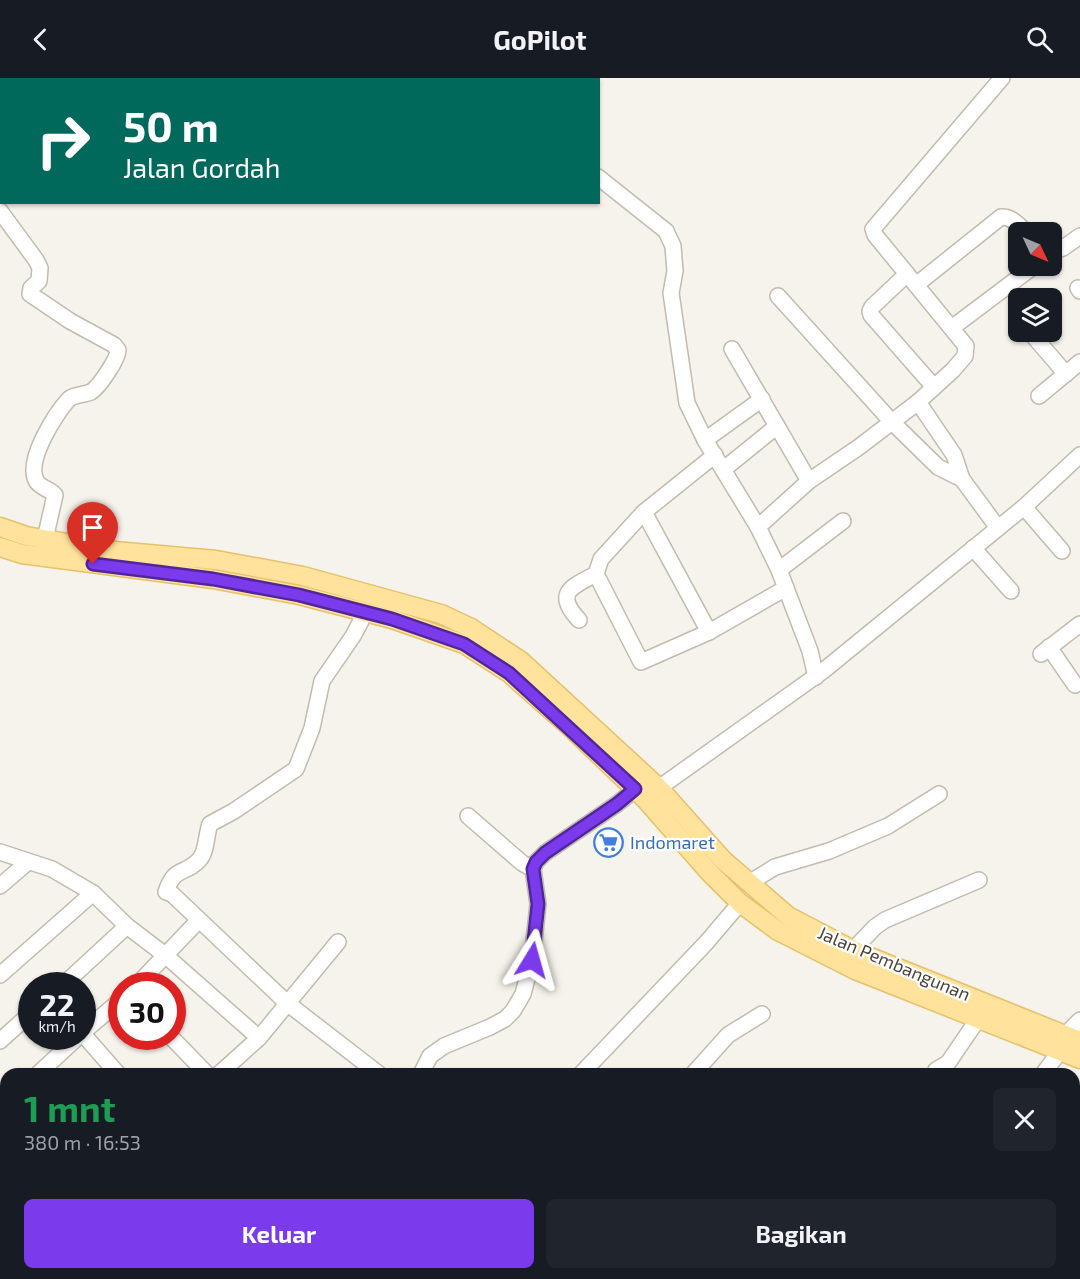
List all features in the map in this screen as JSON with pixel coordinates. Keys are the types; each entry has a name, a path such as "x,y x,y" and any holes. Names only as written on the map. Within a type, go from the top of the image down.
{"main road":[{"name":"Jalan Pembangunan","path":"0,527 26,536 115,551 189,567 360,610 464,644 509,673 647,788"},
{"name":"Jalan Pembangunan","path":"0,547 22,554 189,567 216,560 303,576 441,614 471,628 520,661 647,788 710,859 740,903 778,931 855,970 978,1019 1068,1042"},
{"path":"396,620 401,602"},
{"name":"Jalan Pembangunan","path":"710,859 749,883 788,916 853,950 1068,1042 1080,1059"}],"street":[{"path":"758,527 809,481 859,447 918,402 965,356 966,346 953,327 875,235 873,229 1002,78"},
{"path":"600,179 666,231 673,246 675,271 671,293 687,403 705,440 758,527 786,588 810,651 816,677"},
{"path":"0,211 40,268 39,281 31,288 30,294 70,321 114,345 118,350 116,360 92,391 69,399 45,434 38,450 35,466 36,481 55,495 45,539"},
{"path":"934,387 870,315 870,311 872,307 1001,217 1016,222"},
{"path":"1062,248 1080,236"},
{"path":"953,327 1021,276"},
{"path":"778,296 891,421 938,467 962,478"},
{"path":"1039,342 1066,374"},
{"path":"732,349 809,481"},
{"path":"1039,396 1080,362"},
{"path":"705,440 762,399"},
{"path":"918,402 954,455 962,478 998,528"},
{"path":"724,469 777,426"},
{"path":"715,455 644,512 601,559 597,574 641,662 709,632 786,588"},
{"path":"424,1068 430,1056 444,1046 497,1023 513,1011 523,994 532,960 538,904 533,869 545,853 617,804 647,788 816,677 1077,462"},
{"path":"1024,507 1062,551"},
{"path":"644,512 709,632"},
{"path":"778,570 843,521"},
{"path":"973,549 1011,591"},
{"path":"579,620 570,610 567,594 571,587 597,574"},
{"path":"360,610 360,621 353,636 322,681 312,728 296,769 234,811 210,824 202,856 198,862 176,873 170,880 166,892 172,894 287,1003 371,1068"},
{"path":"1075,685 1045,651 1080,624"},
{"path":"749,883 775,867 830,850 888,826 939,794"},
{"path":"468,816 522,863 533,869"},
{"path":"0,852 52,869 93,893 127,926 165,955 259,1038"},
{"path":"0,886 28,862"},
{"path":"853,950 885,920 979,880"},
{"path":"0,975 93,893"},
{"path":"587,1068 706,943 740,903"},
{"path":"149,972 199,920"},
{"path":"77,972 127,926"},
{"path":"226,1068 259,1038 338,942"},
{"path":"96,1021 108,1011"},
{"path":"698,1068 728,1035 762,1014"},
{"path":"939,1068 948,1063 978,1019"},
{"path":"1048,1068 1068,1042 1080,1020"},
{"path":"0,1041 18,1025"},
{"path":"96,1049 113,1068"},
{"path":"45,1068 64,1050"},
{"path":"184,1050 201,1068"}],"place":[{"name":"Indomaret","path":"609,843"}],"route":[{"path":"93,564 213,579 299,595 392,619 464,644 509,673 570,727 635,789 545,853 536,862 533,869 538,904 532,960"}]}
